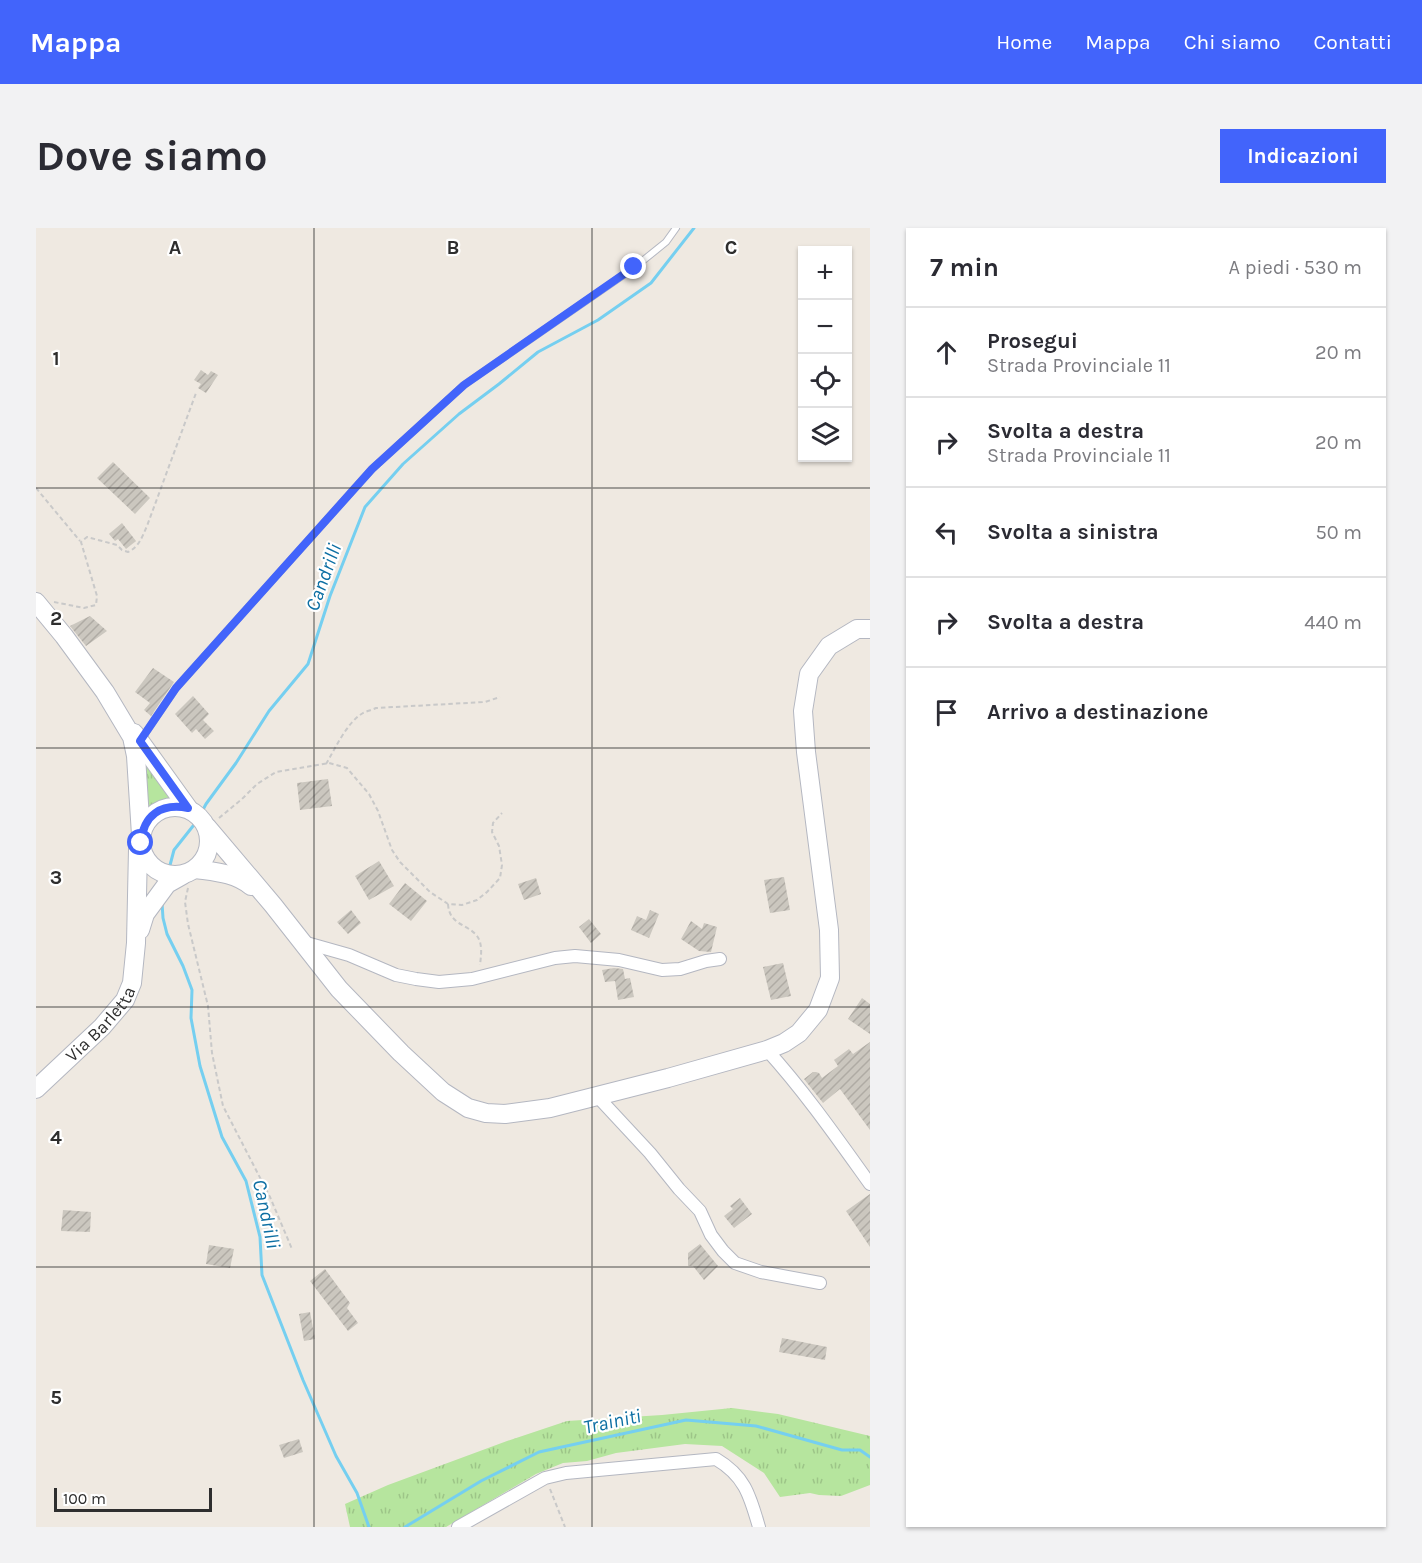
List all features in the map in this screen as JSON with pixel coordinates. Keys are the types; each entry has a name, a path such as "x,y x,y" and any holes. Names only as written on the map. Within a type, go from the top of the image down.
{"street":[{"path":"40,608 64,636 120,715 198,817 339,989 401,1053 443,1092 468,1108 486,1113 505,1114 550,1108 767,1050 799,1033 818,1010 830,978 829,930 806,753 803,711 809,674 829,646 857,629 870,629"},
{"path":"120,715 132,737 136,756 141,839 144,855 150,865 159,872 171,875 189,872 222,873 241,878 270,902"},
{"path":"176,806 198,817 210,838 209,850 204,861 167,884 145,914 136,943 138,849 146,823 153,814 164,808 176,806"},
{"path":"301,941 349,955 396,975 439,982 470,980 555,958 575,956 619,960 662,970 681,969 720,959"},
{"name":"Via Barletta","path":"36,1089 102,1027 125,1000 132,983 136,943"},
{"path":"767,1050 793,1079 870,1184"},
{"path":"597,1096 700,1211 711,1235 735,1263 761,1272 820,1283"},
{"path":"458,1527 545,1478 566,1473 716,1459 731,1468 743,1484 752,1503 759,1527"}],"lane":[{"path":"140,741 176,688 372,469 464,385 634,267 666,242 676,228"}],"path":[{"path":"81,542 87,537 117,545 128,552 135,549 147,526 196,393"},
{"path":"36,488 81,542 97,596 96,605 84,608 40,608"},
{"path":"326,764 351,724 361,714 376,708 485,702 500,697"},
{"path":"198,817 242,799 257,784 276,772 326,764 347,768 369,794 378,811 392,850 400,862 430,891 448,904 462,905 477,900 500,878 502,865 492,832 493,823 502,813"},
{"path":"189,872 185,902 188,924 208,1006 212,1053 223,1106 270,1197 292,1249"},
{"path":"448,904 448,911 455,920 477,936 482,948 480,964 470,980"},
{"path":"545,1478 565,1527"}],"green space":[{"path":"142,747 173,801 161,804 146,816"},
{"path":"732,1408 778,1414 870,1436 870,1485 841,1496 810,1493 780,1497 764,1473 722,1446 685,1444 563,1463 536,1474 446,1527 350,1527 345,1504 388,1485 567,1421"}],"building":[{"path":"201,370 208,375 211,371 218,375 206,393 198,388 201,384 194,380"},
{"path":"113,462 150,498 135,514 97,478"},
{"path":"122,523 136,541 126,549 118,539 115,541 109,534"},
{"path":"90,616 107,631 86,646 70,626"},
{"path":"153,668 174,682 151,716 144,710 150,703 135,692"},
{"path":"193,696 209,714 203,720 214,731 205,739 196,729 192,733 175,714"},
{"path":"328,779 332,806 300,810 297,783"},
{"path":"379,861 394,886 369,900 355,876"},
{"path":"784,877 790,910 770,913 764,880"},
{"path":"536,878 541,894 524,900 518,884"},
{"path":"405,883 427,901 411,921 389,904"},
{"path":"351,910 361,923 348,934 337,922"},
{"path":"650,910 659,914 649,938 631,930 637,916 646,920"},
{"path":"589,919 601,934 591,943 579,927"},
{"path":"691,921 702,929 704,923 717,927 711,952 699,951 681,939"},
{"path":"783,963 791,996 771,1000 763,967"},
{"path":"623,969 625,979 630,978 634,997 618,1000 615,981 605,982 602,970"},
{"path":"862,998 870,1004 870,1034 848,1019"},
{"path":"870,1042 870,1130 840,1089 823,1103 804,1079 813,1072 819,1073 822,1078 838,1066 834,1060 849,1049 853,1054"},
{"path":"870,1194 870,1247 846,1211"},
{"path":"740,1198 752,1214 734,1228 724,1216 733,1209 730,1206"},
{"path":"63,1210 91,1212 90,1232 61,1231"},
{"path":"700,1244 718,1266 704,1280 693,1266 688,1266 688,1253"},
{"path":"209,1245 234,1249 230,1268 206,1264"},
{"path":"325,1269 350,1303 347,1308 358,1323 348,1331 310,1281"},
{"path":"310,1312 315,1339 304,1341 299,1314"},
{"path":"782,1338 827,1347 825,1360 779,1352"},
{"path":"299,1439 303,1452 284,1458 279,1445"}],"waterway":[{"name":"Candrilli","path":"169,869 174,850 197,821 269,711 308,664 330,596 365,507 403,464 459,414 538,352 598,320 651,283 694,228"},
{"name":"Candrilli","path":"162,903 167,934 192,990 191,1018 200,1066 222,1137 246,1181 260,1237 262,1275 303,1380 336,1456 357,1493 369,1527"},
{"name":"Trainiti","path":"405,1527 481,1481 539,1452 686,1420 756,1426 842,1450 860,1450 870,1457"}],"route":[{"path":"141,843 141,835 153,814 164,808 176,806 188,808 140,741 176,688 372,469 464,385 634,267"}]}
